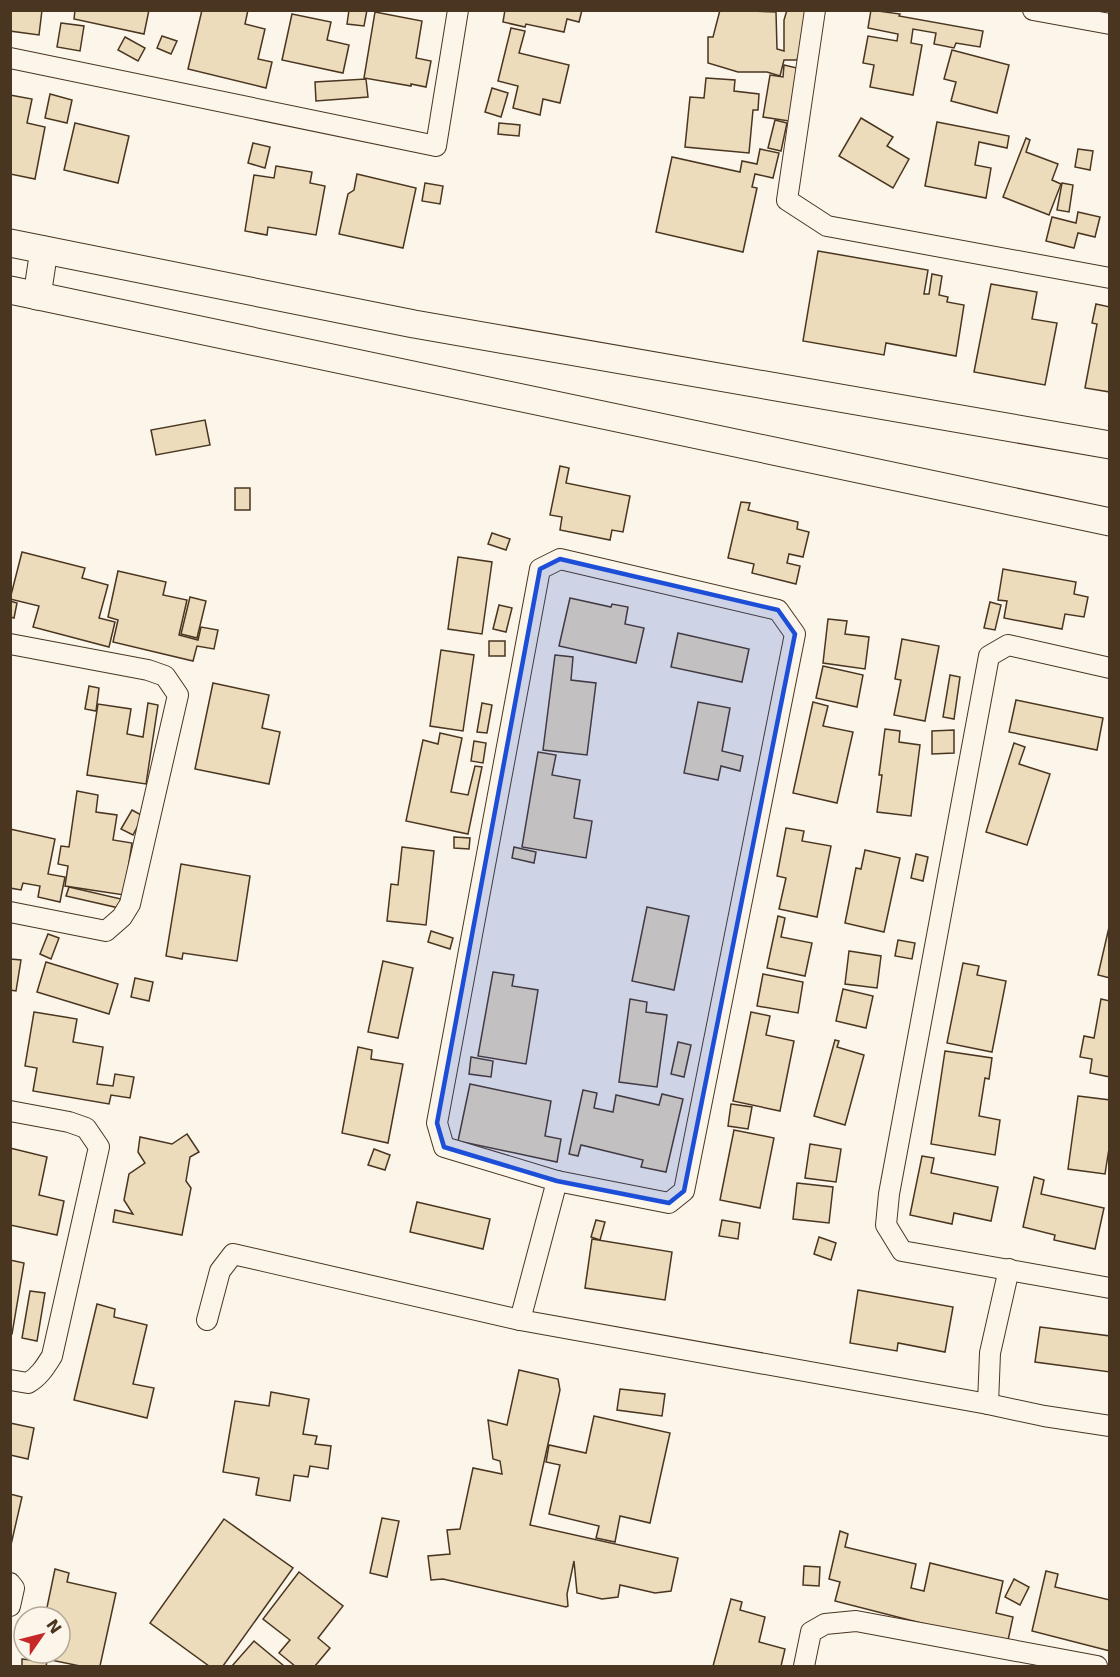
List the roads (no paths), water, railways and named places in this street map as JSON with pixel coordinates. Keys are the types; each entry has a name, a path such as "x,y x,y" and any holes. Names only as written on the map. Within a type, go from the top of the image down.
{"street":[{"path":"10,58 436,146 458,10"},
{"path":"815,10 787,200 827,226 1110,278"},
{"path":"1033,10 1110,24"},
{"path":"10,243 414,324 1110,445"},
{"path":"37,296 44,250"},
{"path":"10,290 1110,522"},
{"path":"560,559 778,610 795,634 684,1191 669,1203 557,1180 444,1147 437,1124 540,569 560,559"},
{"path":"10,644 148,670 165,676 178,695 130,904 122,917 106,931 10,912"},
{"path":"1110,668 1008,645 989,656 889,1194 886,1225 902,1251 1110,1288"},
{"path":"10,1111 86,1128 99,1147 52,1356 34,1380 28,1383 10,1380"},
{"path":"520,1320 557,1180"},
{"path":"207,1320 220,1271 233,1254 520,1320 1044,1416 1110,1426"},
{"path":"988,1404 990,1353 1009,1269"},
{"path":"10,1583 14,1588 10,1606"},
{"path":"804,1666 812,1632 825,1624 856,1621 1097,1666"}]}
